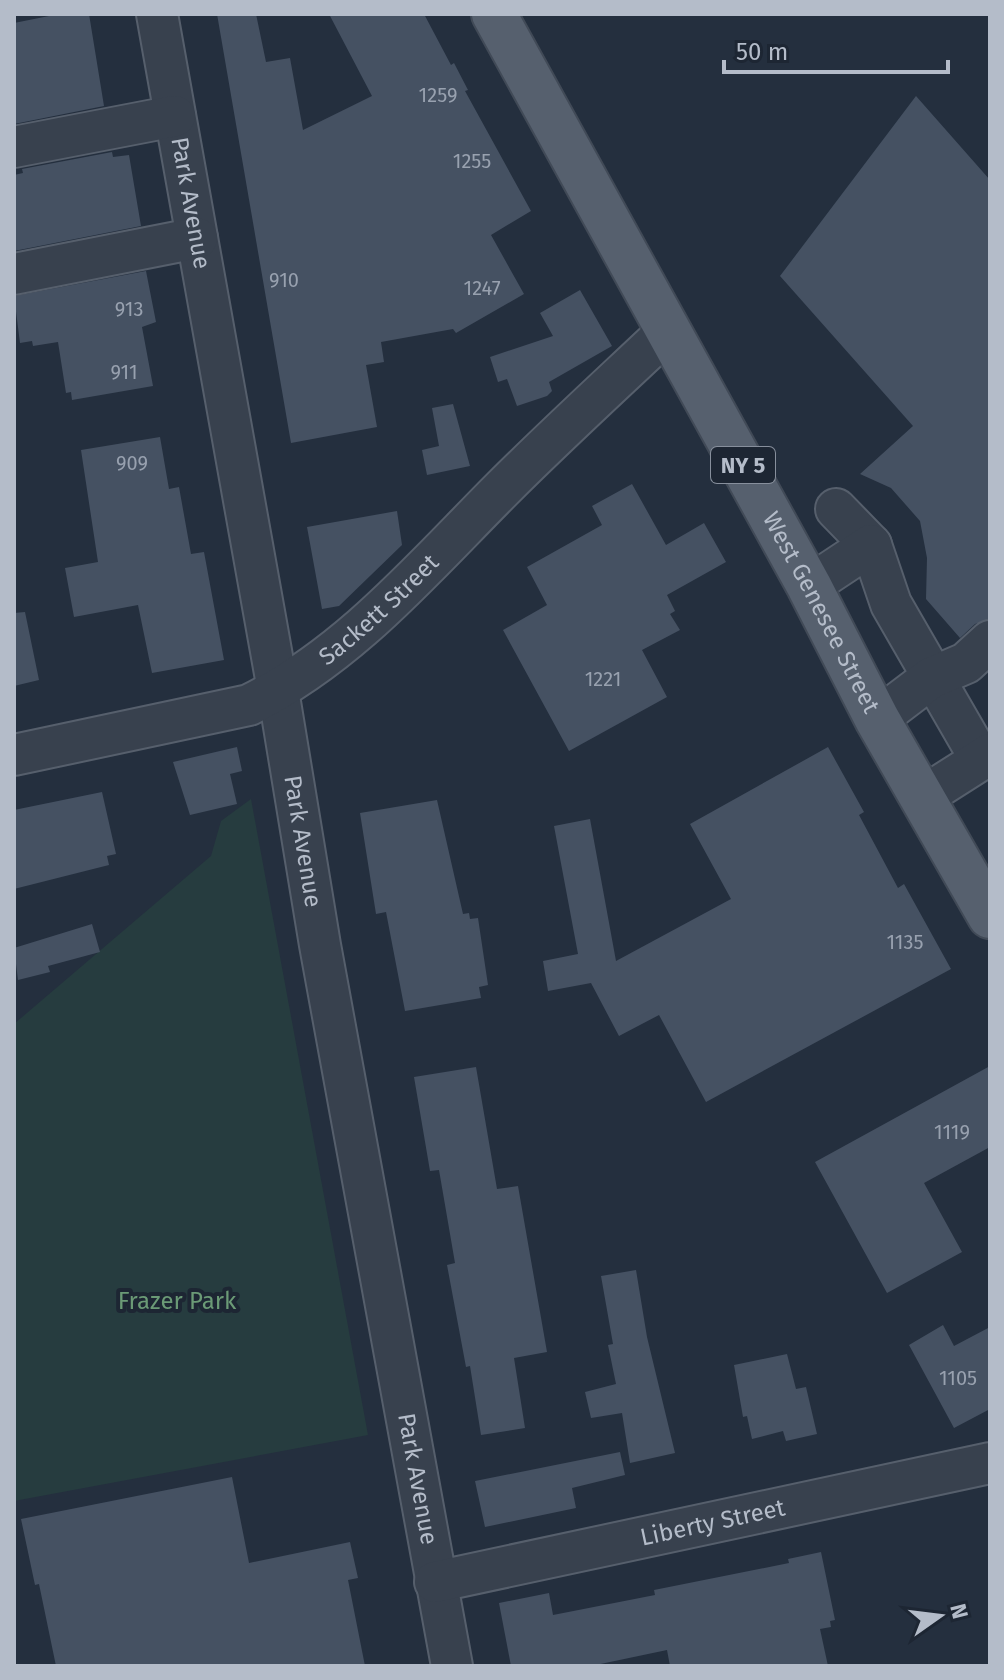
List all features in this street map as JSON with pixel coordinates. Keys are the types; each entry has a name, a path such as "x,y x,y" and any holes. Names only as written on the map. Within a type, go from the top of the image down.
{"main road":[{"name":"West Genesee Street","path":"494,14 809,586 877,719 924,796 979,867 990,916"}],"street":[{"name":"Park Avenue","path":"157,14 278,690 320,945 452,1666"},
{"path":"14,147 175,116"},
{"path":"14,274 197,238"},
{"name":"Sackett Street","path":"14,755 249,705 325,660 393,599 516,475 669,330"},
{"path":"836,509 871,545 891,604 931,678 985,757 924,796"},
{"path":"809,586 871,545"},
{"path":"877,719 931,678 966,663 990,641"},
{"name":"Liberty Street","path":"435,1582 990,1463"}],"green space":[{"name":"Frazer Park","path":"251,799 368,1435 14,1501 14,1024 211,856 221,821"}],"building":[{"path":"59,14 89,14 104,106 14,124 14,23"},
{"path":"217,14 256,14 266,62 290,58 303,130 372,96 329,14 424,14 451,65 454,63 468,90 465,91 531,211 491,235 524,294 456,333 453,329 381,342 384,362 366,365 377,427 291,443"},
{"path":"916,96 990,180 990,619 975,624 960,638 926,599 927,558 920,521 891,488 860,474 913,426 780,276"},
{"path":"112,152 113,157 129,155 141,226 14,251 14,175 23,173 22,169"},
{"path":"146,271 156,322 142,327 153,386 72,400 71,392 66,393 58,342 33,346 32,341 20,343 14,296"},
{"path":"580,290 612,346 549,382 552,391 547,396 517,406 507,379 498,382 490,357 553,336 540,313"},
{"path":"453,404 470,466 427,475 422,450 439,446 432,408"},
{"path":"160,437 169,489 179,487 191,554 204,552 224,660 152,673 138,605 74,617 65,568 98,562 81,450"},
{"path":"632,484 666,545 704,523 726,562 667,595 675,611 670,614 680,630 642,650 667,697 569,751 503,630 547,605 527,567 602,525 592,506"},
{"path":"397,511 402,545 339,606 322,609 307,527"},
{"path":"25,612 39,680 14,686 14,613"},
{"path":"237,747 242,771 230,774 237,804 190,815 173,762"},
{"path":"828,747 864,812 859,815 898,888 904,884 951,969 706,1102 659,1015 619,1036 591,983 548,991 543,961 578,954 554,826 590,819 616,961 731,899 690,824"},
{"path":"102,792 116,854 107,856 109,865 14,889 14,810"},
{"path":"437,800 463,914 469,913 470,919 478,918 488,985 479,987 481,998 405,1011 386,912 376,914 360,813"},
{"path":"92,924 100,952 48,966 50,972 18,980 14,948"},
{"path":"990,1066 990,1147 924,1183 962,1252 887,1293 815,1162"},
{"path":"476,1067 497,1189 518,1186 547,1352 514,1358 525,1428 481,1435 470,1366 466,1367 447,1265 455,1263 439,1170 430,1171 414,1077"},
{"path":"636,1270 647,1337 675,1453 630,1463 622,1413 591,1418 585,1392 616,1384 608,1345 613,1344 601,1276"},
{"path":"943,1325 954,1346 990,1327 990,1409 954,1428 909,1345"},
{"path":"787,1354 796,1389 806,1387 817,1434 786,1441 783,1431 752,1439 747,1416 743,1417 734,1365"},
{"path":"620,1452 625,1475 572,1488 576,1508 485,1527 475,1481"},
{"path":"232,1477 249,1563 350,1542 358,1578 348,1580 365,1666 56,1666 39,1584 35,1585 21,1519"},
{"path":"821,1552 835,1620 830,1621 831,1627 820,1629 828,1666 670,1666 667,1650 591,1666 511,1666 499,1603 549,1593 553,1615 655,1595 654,1590 789,1563 788,1559"}]}
